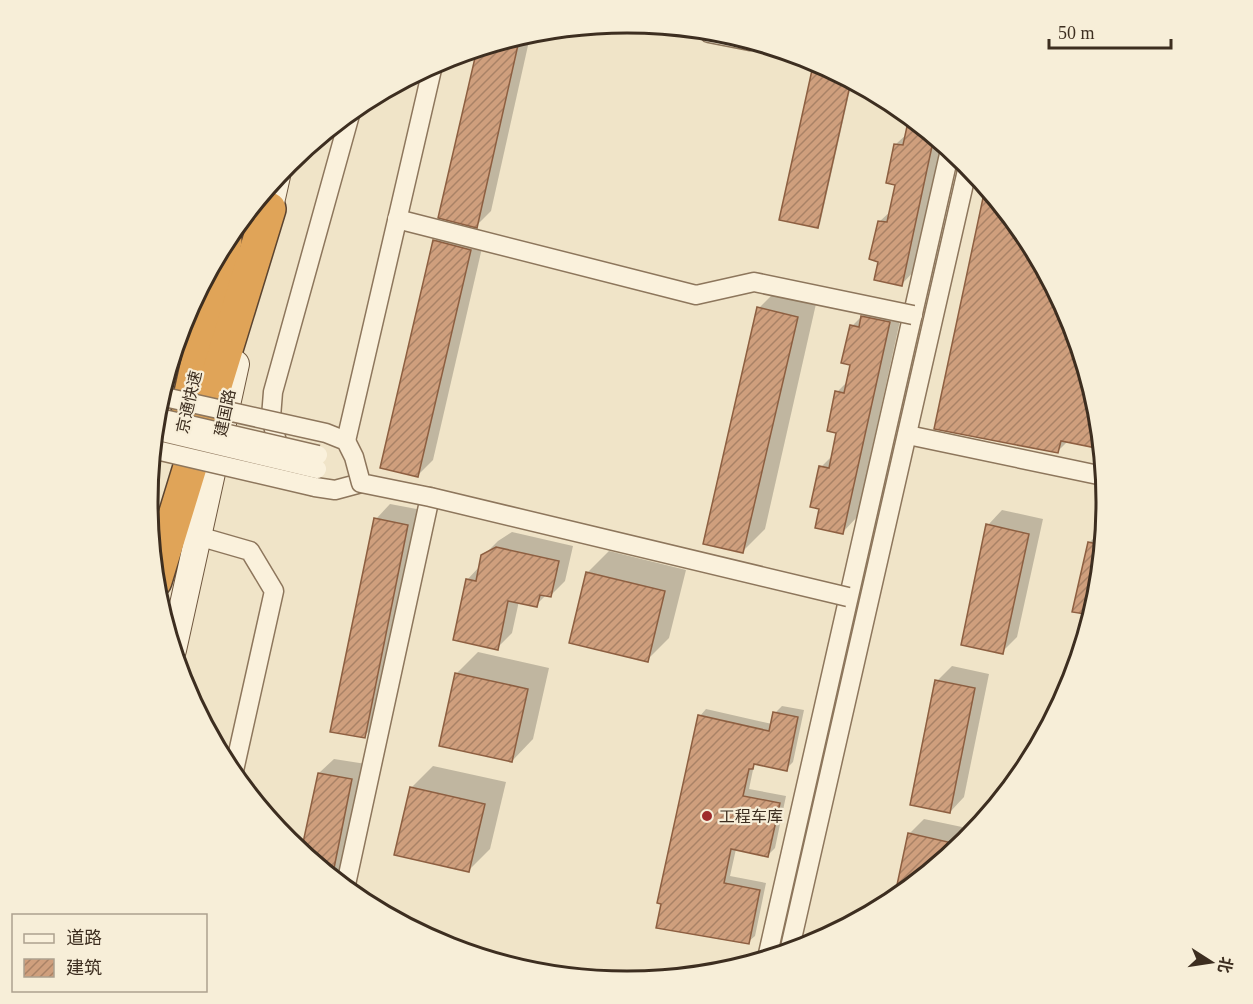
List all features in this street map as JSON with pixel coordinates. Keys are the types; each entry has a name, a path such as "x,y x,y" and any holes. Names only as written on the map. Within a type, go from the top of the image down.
{"highway":[{"path":"162,559 270,209"},
{"name":"京通快速","path":"159,535 219,270"}],"main road":[{"name":"建国路","path":"176,634 273,194"}],"street":[{"path":"361,483 354,457 346,441 430,76"},
{"path":"278,446 271,417 273,392 347,126"},
{"path":"769,948 948,160"},
{"path":"792,940 968,181"},
{"path":"397,219 696,295 754,282 913,315"},
{"path":"170,398 326,433 346,441"},
{"path":"166,419 278,446 317,470 335,490 361,483 430,497 848,597"},
{"path":"163,432 317,470"},
{"path":"908,435 1094,474"},
{"path":"161,450 317,470"},
{"path":"347,879 430,497"},
{"path":"198,536 250,551 274,591 236,761"}],"building":[{"path":"518,46 477,228 438,218 475,58"},
{"path":"812,71 849,89 818,228 779,220"},
{"path":"907,126 932,146 902,286 874,280 878,262 869,259 878,221 887,222 895,185 886,183 894,144 903,145"},
{"path":"983,198 999,216 1033,268 1060,323 1080,381 1092,447 1061,441 1058,453 934,429"},
{"path":"433,240 471,250 418,477 380,468"},
{"path":"757,307 798,317 743,553 703,544"},
{"path":"861,316 890,322 843,534 815,528 819,509 810,507 819,466 829,468 836,433 827,431 835,391 844,393 850,365 841,363 850,325 859,327"},
{"path":"374,518 408,525 365,738 330,732"},
{"path":"986,524 1029,534 1003,654 961,645"},
{"path":"1088,542 1093,543 1082,614 1072,612"},
{"path":"496,547 559,561 551,597 540,595 537,607 508,601 498,650 453,640 466,579 476,581 481,555"},
{"path":"586,572 665,591 648,662 569,643"},
{"path":"455,673 528,689 512,762 439,746"},
{"path":"935,680 975,688 950,813 910,805"},
{"name":"工程车库","path":"773,712 798,717 787,771 754,764 753,769 749,769 743,796 780,803 768,857 731,849 724,883 760,890 749,944 656,928 661,904 657,903 698,715 769,731"},
{"path":"318,773 352,779 334,868 303,842"},
{"path":"410,787 485,804 469,872 394,855"},
{"path":"908,833 948,842 936,855 897,885"}],"place":[{"name":"工程车库","path":"707,816"}]}
